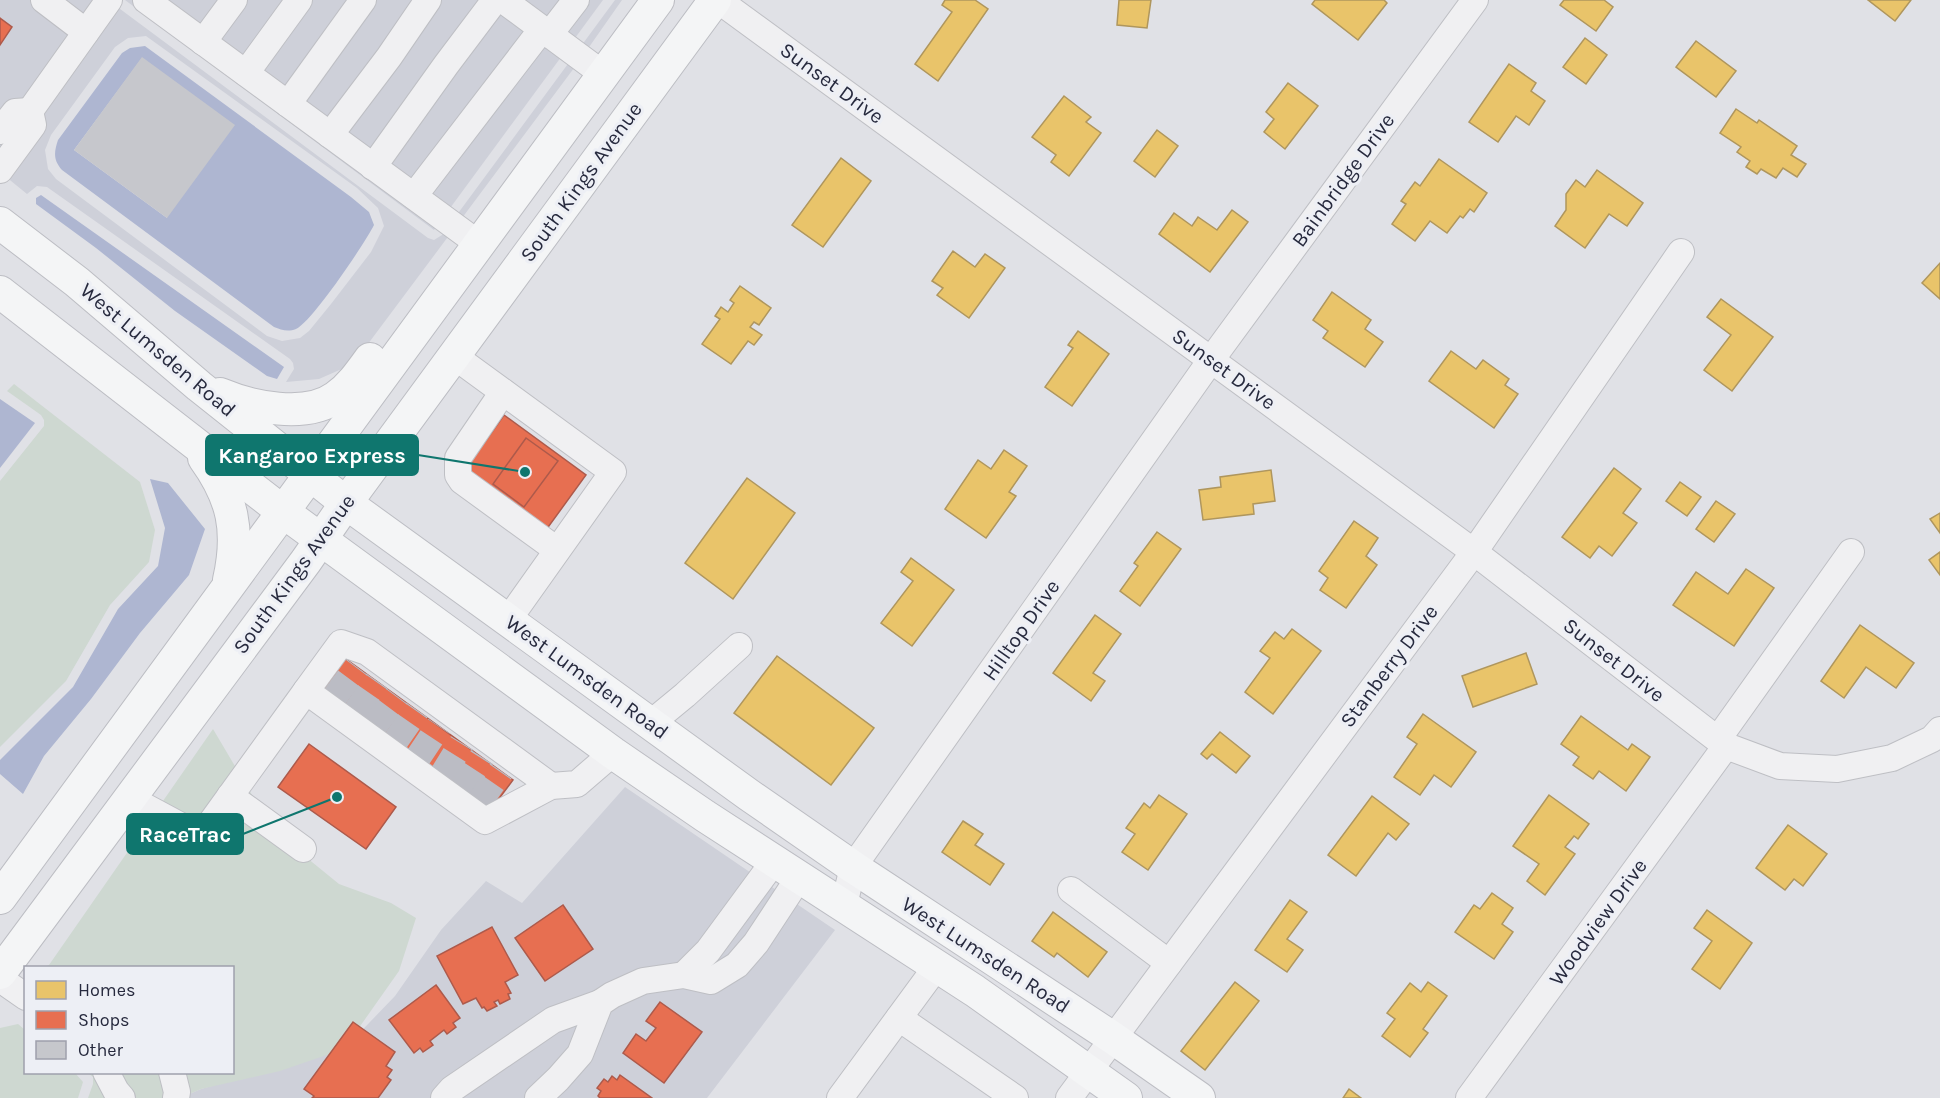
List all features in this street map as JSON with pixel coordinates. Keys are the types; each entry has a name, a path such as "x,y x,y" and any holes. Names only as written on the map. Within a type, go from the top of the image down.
{"main road":[{"path":"0,898 658,0"},
{"name":"South Kings Avenue","path":"0,973 716,0"},
{"name":"West Lumsden Road","path":"0,223 12,237 77,282 199,386 346,503 852,867 1113,1038 1199,1098"},
{"path":"199,386 244,403 268,409 316,406 334,399 352,384 445,260 479,244"},
{"name":"West Lumsden Road","path":"0,292 320,540 614,753 937,966 1126,1098"},
{"path":"193,442 213,470 227,501 233,522 235,555 228,586"}],"street":[{"path":"44,0 86,32"},
{"path":"0,170 33,125 11,113 86,32 109,0"},
{"path":"202,42 234,0"},
{"path":"246,73 299,0"},
{"path":"288,104 363,0"},
{"path":"330,135 389,57 428,0"},
{"path":"374,167 495,0"},
{"path":"503,0 603,74"},
{"path":"414,196 546,32 576,0"},
{"name":"Sunset Drive","path":"716,0 1474,552 1722,743 1780,766 1837,769 1892,758 1932,739 1940,730"},
{"name":"Bainbridge Drive","path":"1211,360 1475,0"},
{"path":"160,4 202,42 479,244"},
{"name":"Stanberry Drive","path":"1069,1098 1474,552 1681,252"},
{"path":"454,356 613,472 508,620"},
{"name":"Hilltop Drive","path":"844,905 852,867 1211,360"},
{"path":"503,392 458,458 458,475 462,481 557,550"},
{"name":"Woodview Drive","path":"1470,1098 1722,743 1851,552"},
{"path":"129,798 183,827 207,828 341,643 486,750 550,786"},
{"path":"651,723 686,695 739,646"},
{"path":"306,691 330,703 414,763 457,795 485,821 550,786 577,784 614,753"},
{"path":"230,796 303,849"},
{"path":"684,975 787,868"},
{"path":"444,1098 452,1089 553,1020 600,1003 643,981 684,975 711,981 738,965 756,943 787,868"},
{"path":"1071,890 1169,963"},
{"path":"840,1098 937,966"},
{"path":"0,979 24,996"},
{"path":"538,1098 580,1054 600,1003"},
{"path":"899,1018 1015,1098"},
{"path":"107,1074 122,1098"},
{"path":"172,1074 177,1092 176,1098"}],"shaded area":[{"path":"0,0 108,0 428,238 434,240 442,235 615,0 622,0 580,60 353,364 319,379 286,382 294,369 290,359 47,187 37,186 27,194 0,172","holes":["146,36 357,188 378,208 384,226 371,252 309,331 300,338 282,341 267,336 56,179 48,169 45,150 51,135 115,47 128,38"]},
{"path":"125,0 603,0 434,230"},
{"path":"14,384 140,482 155,530 149,562 110,605 66,681 0,747 0,481 44,426 41,415 7,391"},
{"path":"213,729 255,800 296,849 339,884 391,903 416,918 399,971 344,1049 280,1071 201,1089 180,1098 88,1098 93,1084 93,1077 89,1074 234,1074 234,966 46,966"},
{"path":"625,787 835,930 707,1098 180,1098 201,1089 344,1049 395,996 441,930 486,881 522,903"},
{"path":"18,1024 24,1029 24,1074 76,1074 83,1082 78,1098 0,1098 0,1028"}],"water":[{"path":"145,46 369,212 374,225 369,234 325,298 296,329 285,330 274,327 62,170 57,163 55,156 58,140 122,53 130,48","holes":["142,58 167,218 74,150"]},
{"path":"41,195 284,367 277,379 267,376 175,311 36,204 36,198"},
{"path":"0,399 35,423 0,468"},
{"path":"150,479 168,483 205,529 189,575 140,633 91,699 44,756 23,794 0,774 0,760 73,687 118,609 158,566 165,528"}],"building: Homes":[{"path":"945,0 975,0 988,9 938,81 915,64 952,12 942,5"},
{"path":"1119,0 1151,0 1147,28 1117,25"},
{"path":"1315,0 1384,0 1387,3 1358,40 1312,4"},
{"path":"1564,0 1604,0 1613,7 1596,31 1560,5"},
{"path":"1868,0 1911,0 1895,21"},
{"path":"1585,38 1607,55 1586,84 1563,67"},
{"path":"1696,41 1736,71 1716,97 1676,67"},
{"path":"1509,64 1536,83 1531,91 1545,101 1529,125 1516,116 1498,142 1469,122"},
{"path":"1288,83 1318,106 1285,149 1264,132 1274,119 1266,112"},
{"path":"1064,96 1091,117 1086,122 1101,133 1069,176 1051,162 1056,155 1032,137"},
{"path":"1736,109 1757,123 1759,120 1797,146 1791,155 1806,164 1797,177 1783,168 1776,178 1761,169 1757,174 1746,167 1750,161 1737,152 1741,147 1720,133"},
{"path":"1157,130 1178,146 1155,177 1134,161"},
{"path":"841,158 871,181 823,247 792,225"},
{"path":"1439,159 1487,193 1474,212 1470,209 1463,218 1460,216 1447,233 1430,221 1415,241 1392,224 1406,204 1401,201 1415,182 1420,186"},
{"path":"1597,170 1643,203 1627,226 1609,214 1585,248 1555,226 1566,210 1566,194 1576,180 1585,187"},
{"path":"1232,210 1248,222 1210,272 1159,234 1174,213 1192,226 1198,217 1217,230"},
{"path":"953,251 975,267 985,254 1005,268 969,318 937,295 943,288 932,281"},
{"path":"1940,263 1940,299 1922,283"},
{"path":"740,286 771,308 759,325 754,322 750,327 762,335 754,345 748,341 731,364 702,344 720,319 715,316 721,307 728,312 734,303 730,300"},
{"path":"1332,292 1371,320 1365,329 1383,342 1365,367 1323,338 1328,331 1313,320"},
{"path":"1721,299 1773,337 1732,391 1704,370 1731,335 1707,317"},
{"path":"1078,331 1109,354 1072,406 1045,387 1073,348 1068,345"},
{"path":"1451,351 1476,369 1483,360 1509,379 1505,385 1518,394 1494,428 1429,381"},
{"path":"1004,450 1027,466 1009,492 1016,496 986,538 945,509 978,460 991,469"},
{"path":"1614,468 1641,489 1623,513 1637,523 1612,556 1599,546 1590,558 1562,537"},
{"path":"1271,470 1275,501 1253,504 1254,514 1203,520 1199,490 1221,487 1220,477"},
{"path":"747,478 795,513 733,599 685,563"},
{"path":"1680,482 1701,497 1687,516 1666,501"},
{"path":"1716,501 1735,514 1714,542 1696,529"},
{"path":"1940,513 1940,533 1930,519"},
{"path":"1354,521 1378,538 1366,556 1377,565 1346,608 1320,590 1328,578 1319,571"},
{"path":"1157,532 1181,549 1140,606 1120,591 1138,566 1134,563"},
{"path":"1940,552 1940,575 1929,560"},
{"path":"911,558 954,590 912,646 881,623 913,581 901,572"},
{"path":"1746,569 1774,588 1734,646 1673,605 1696,572 1728,594"},
{"path":"1095,615 1121,634 1093,673 1105,681 1091,701 1053,673"},
{"path":"1860,625 1914,663 1896,688 1866,667 1844,698 1821,681"},
{"path":"1292,629 1321,651 1273,714 1245,692 1270,658 1260,651 1275,632 1284,639"},
{"path":"1526,653 1537,684 1473,707 1462,676"},
{"path":"777,656 874,728 831,785 734,713"},
{"path":"1423,714 1476,752 1451,787 1434,775 1420,795 1394,777 1417,744 1407,737"},
{"path":"1581,716 1628,750 1632,744 1650,757 1626,791 1599,771 1593,779 1573,765 1579,757 1561,744"},
{"path":"1220,732 1250,756 1236,773 1212,754 1207,759 1201,754"},
{"path":"1159,795 1187,814 1148,870 1122,852 1135,834 1126,828 1144,803 1150,808"},
{"path":"1549,795 1589,824 1578,839 1574,836 1565,847 1575,854 1545,895 1527,881 1539,864 1513,846"},
{"path":"1372,796 1409,824 1396,840 1388,833 1356,876 1328,855"},
{"path":"963,821 983,834 975,845 1004,864 990,885 942,852"},
{"path":"1788,825 1827,854 1803,886 1794,879 1785,890 1756,868"},
{"path":"1492,893 1513,908 1502,924 1513,932 1494,959 1455,932 1474,905 1480,909"},
{"path":"1290,900 1307,912 1287,939 1303,950 1287,972 1255,950"},
{"path":"1707,910 1752,943 1720,989 1692,969 1712,941 1694,928"},
{"path":"1053,912 1107,952 1088,977 1057,953 1054,957 1032,941"},
{"path":"1235,982 1259,1001 1205,1070 1181,1051"},
{"path":"1428,982 1447,996 1423,1029 1428,1033 1410,1057 1382,1036 1395,1019 1387,1013 1410,983 1421,992"},
{"path":"1349,1089 1361,1098 1343,1098"}],"building: Shops":[{"path":"0,18 12,27 0,45"},
{"path":"504,415 586,475 546,530 464,471"},
{"path":"526,438 558,461 524,507 493,484"},
{"path":"339,654 513,780 489,812 316,687"},
{"path":"309,744 396,807 366,849 278,787"},
{"path":"563,905 593,949 545,981 515,938"},
{"path":"492,927 518,975 505,982 511,993 508,994 510,999 500,1004 498,1000 494,1002 497,1006 487,1011 484,1007 482,1008 476,998 463,1004 437,956"},
{"path":"436,985 460,1018 453,1023 456,1027 447,1034 444,1030 430,1041 433,1045 423,1052 420,1048 414,1053 389,1020"},
{"path":"660,1002 702,1032 664,1083 623,1053 636,1034 646,1041 656,1028 646,1021"},
{"path":"353,1022 395,1052 386,1066 392,1070 387,1077 391,1080 378,1098 312,1098 314,1096 304,1089"},
{"path":"620,1075 652,1098 600,1098 598,1096 601,1091 597,1088 604,1079 608,1082 612,1076 617,1080"}],"building: Other":[{"path":"142,57 235,125 167,218 74,150"}],"tunnel":[{"path":"333,699 357,667"},
{"path":"354,714 377,681"},
{"path":"373,728 397,696"},
{"path":"394,743 417,710"},
{"path":"417,759 439,726"},
{"path":"441,777 462,743"},
{"path":"460,791 482,757"},
{"path":"478,804 501,771"}],"place":[{"name":"Kangaroo Express","path":"525,472"},
{"name":"RaceTrac","path":"337,797"}]}
